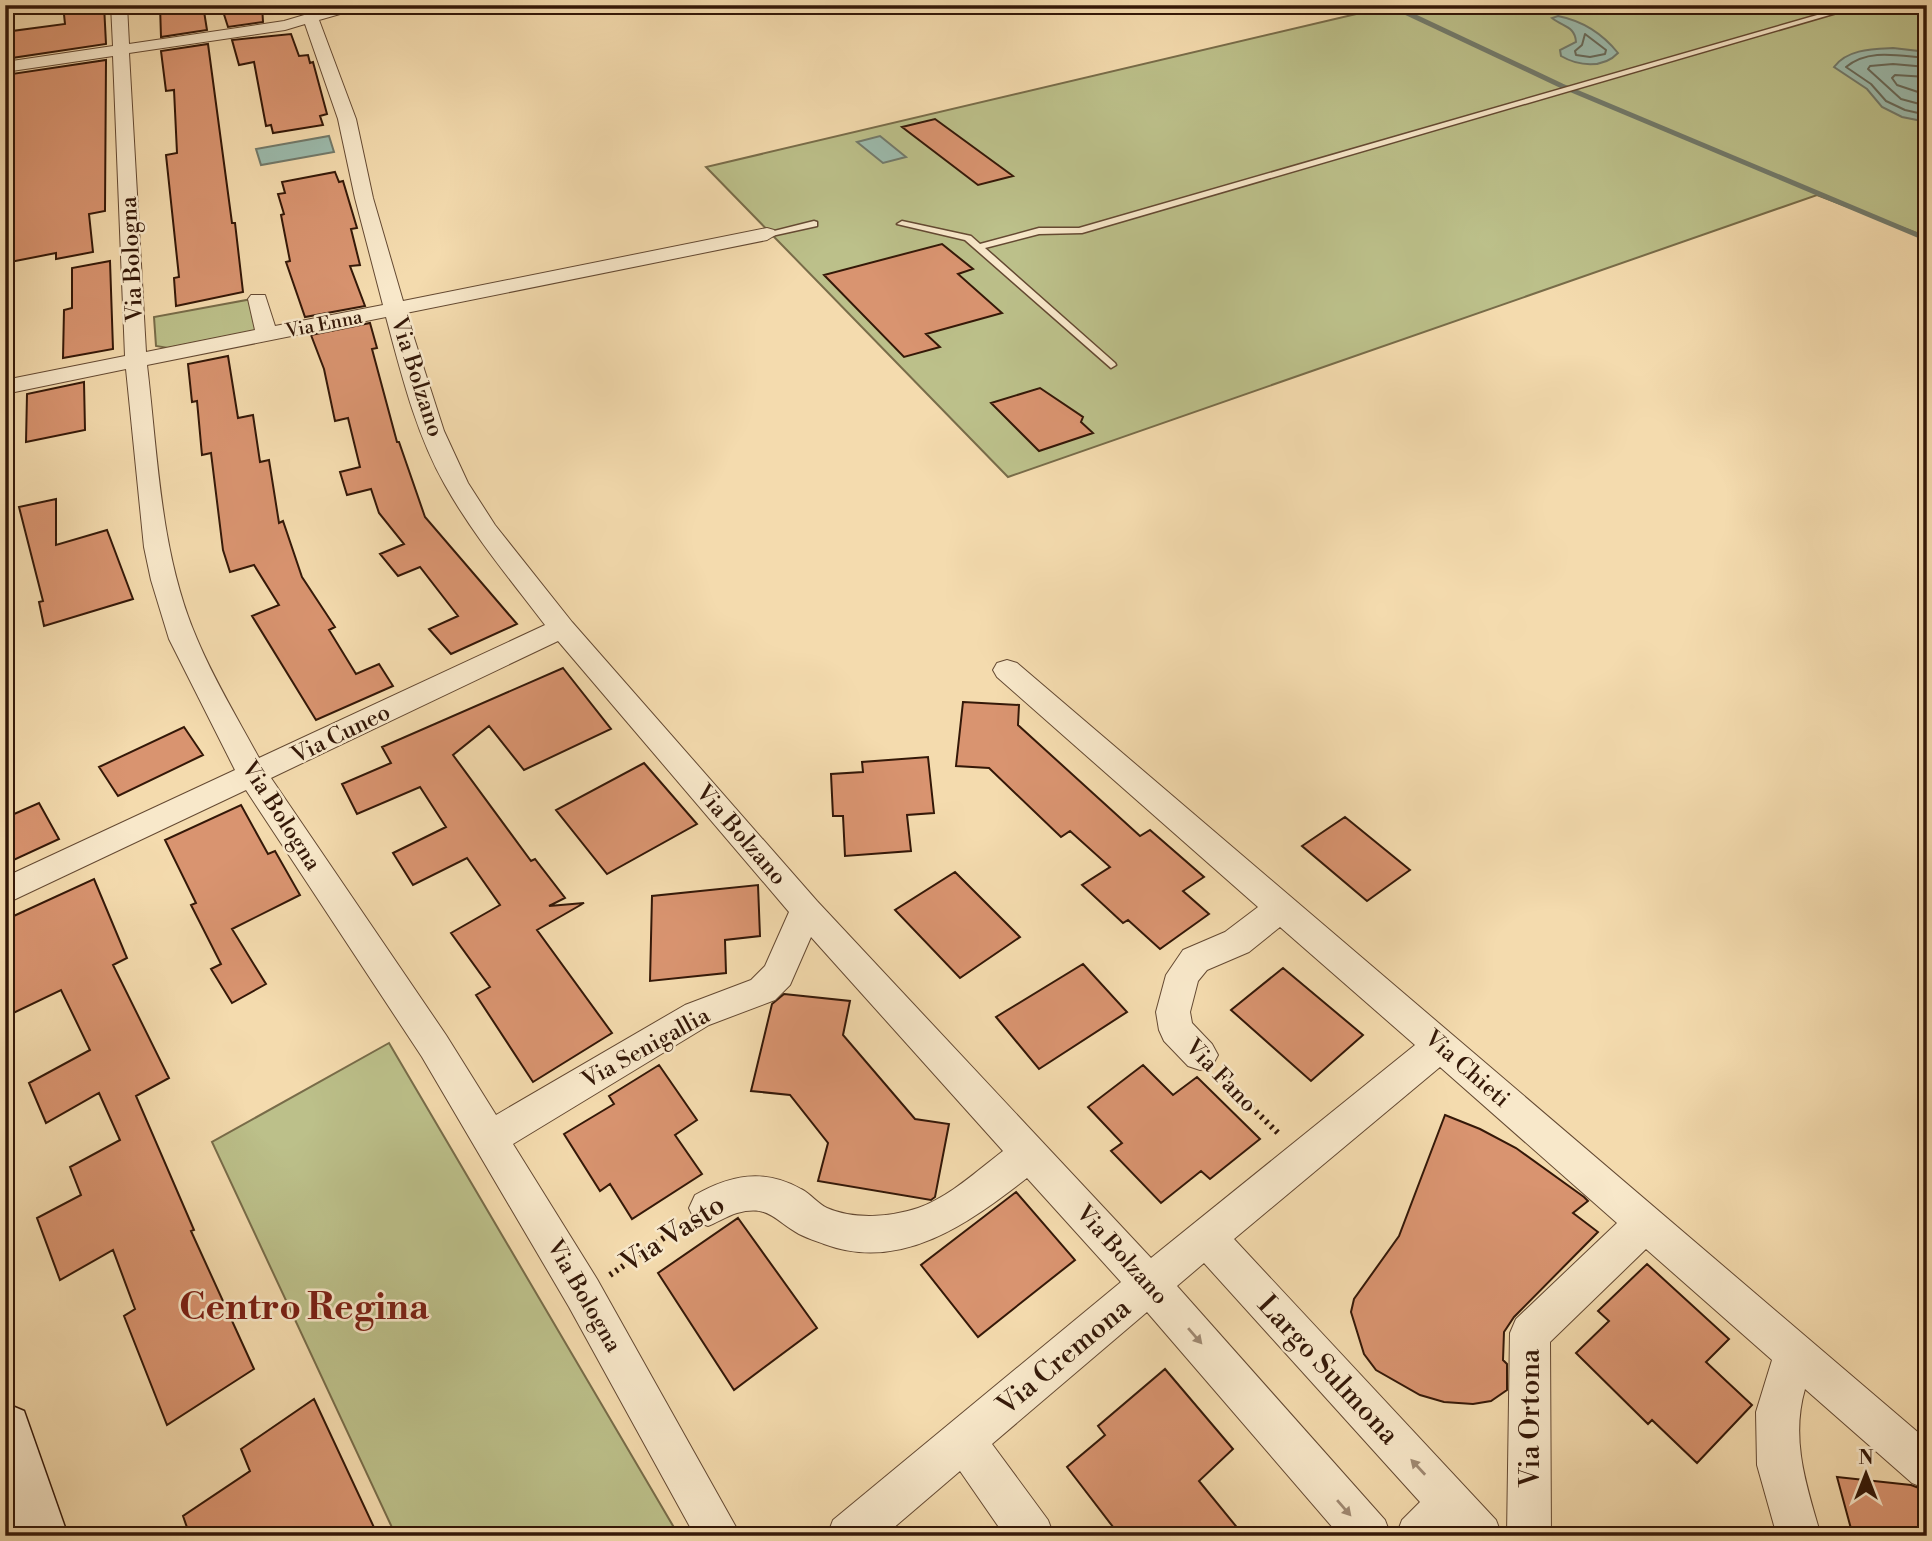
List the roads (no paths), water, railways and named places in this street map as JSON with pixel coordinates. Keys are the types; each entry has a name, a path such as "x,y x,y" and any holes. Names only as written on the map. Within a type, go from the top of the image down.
{"main road":[{"path":"5,1430 38,1536"}],"street":[{"name":"Via Bologna","path":"119,5 136,362 157,547 164,580 188,652 253,776 434,1046 490,1138 583,1293 719,1536"},
{"path":"5,67 311,19 356,5"},
{"name":"Via Bolzano","path":"311,19 347,118 364,198 432,431 456,483 486,530 562,628 806,910 1150,1284 1369,1536"},
{"path":"5,61 74,57"},
{"name":"Via Enna","path":"5,387 767,234"},
{"path":"258,299 267,336"},
{"name":"Via Cuneo","path":"5,891 562,628"},
{"name":"Via Chieti","path":"1007,670 1927,1468"},
{"name":"Via Fano","path":"1200,1055 1177,1030 1173,1012 1183,975 1195,960 1237,942 1281,908"},
{"name":"Via Senigallia","path":"490,1138 697,1015 762,990 778,975 806,910"},
{"name":"Via Cremona","path":"849,1536 1206,1237 1441,1045"},
{"name":"Via Vasto","path":"708,1208 733,1195 756,1192 780,1197 810,1220 830,1228 864,1234 901,1231 932,1222 949,1212 1029,1154"},
{"name":"Via Ortona","path":"1530,1536 1530,1333 1644,1224"},
{"name":"Largo Sulmona","path":"1206,1237 1480,1536"},
{"path":"1794,1354 1777,1412 1779,1465 1799,1536"},
{"path":"964,1441 1032,1536"},
{"path":"1418,1536 1450,1503"}],"lane":[{"path":"978,247 1039,231 1079,231 1861,5"},
{"path":"767,234 814,224"},
{"path":"902,224 968,238 1111,365"}],"water":[{"path":"1558,16 1591,29 1618,53 1598,64 1583,64 1561,56 1560,50 1576,42 1571,30 1552,18"},
{"path":"1893,48 1927,52 1927,122 1902,117 1882,107 1867,89 1834,67 1853,53"},
{"path":"329,136 334,152 261,165 256,149"},
{"path":"880,136 906,157 883,163 857,142"}],"waterway":[{"path":"1390,5 1562,86 1927,239"}],"district":[{"name":"Centro Regina","path":"304,1308"}]}
